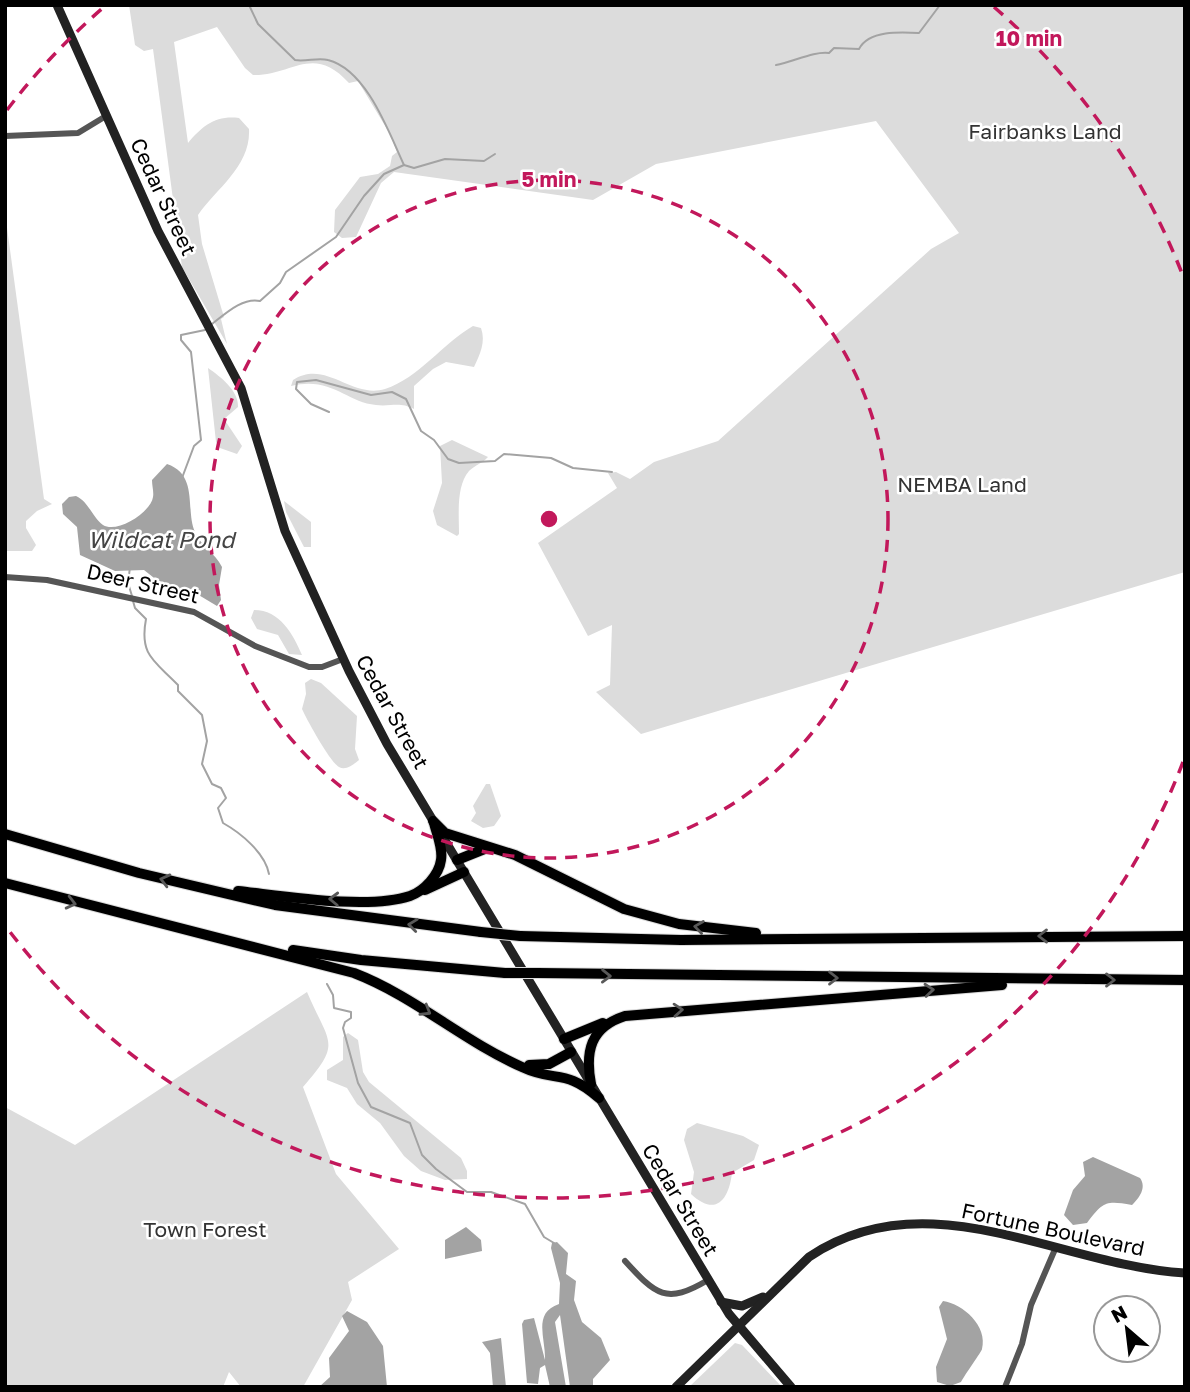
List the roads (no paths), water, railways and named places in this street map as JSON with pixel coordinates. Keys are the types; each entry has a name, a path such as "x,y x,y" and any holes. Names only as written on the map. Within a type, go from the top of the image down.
{"highway":[{"path":"433,821 453,836 497,848 599,898 646,916 712,929 816,939"},
{"path":"415,894 433,877 441,862 442,851 433,821"},
{"path":"5,834 195,887 301,909 520,936 816,939 1185,936"},
{"path":"457,860 475,850 497,848"},
{"path":"195,887 375,901 415,894 464,872"},
{"path":"5,883 82,905 316,962 369,979 512,1062 531,1070 575,1079 599,1098"},
{"path":"201,933 360,960 505,973 1185,980"},
{"path":"564,1039 613,1019 638,1013 1081,979"},
{"path":"591,1084 589,1046 594,1035 613,1019"},
{"path":"512,1062 547,1065 571,1052"}],"main road":[{"name":"Cedar Street","path":"57,5 162,237 242,388 282,524 343,659 387,744 721,1302 737,1326 792,1387"},
{"name":"Fortune Boulevard","path":"676,1387 805,1260 824,1248 860,1234 895,1226 961,1226 1140,1267 1185,1273"},
{"path":"721,1302 742,1306 771,1293"}],"street":[{"path":"5,136 78,133 106,116"},
{"name":"Deer Street","path":"5,577 47,580 202,615 255,646 309,667 322,667 343,659"},
{"path":"1005,1387 1022,1344 1035,1292 1056,1247"},
{"path":"625,1261 642,1279 668,1295 682,1294 708,1280"}],"water":[{"name":"Wildcat Pond","path":"167,464 183,476 195,532 222,567 219,585 221,600 217,606 192,591 173,593 144,570 115,571 80,555 77,527 63,514 62,504 69,497 76,496 103,525 116,527 124,524 140,515 151,503 152,480"},
{"path":"1093,1157 1140,1178 1142,1189 1132,1205 1105,1204 1087,1223 1073,1225 1064,1215 1073,1190 1085,1176 1083,1162"},
{"path":"466,1227 481,1240 482,1251 445,1259 445,1240"},
{"path":"557,1242 568,1253 566,1274 576,1281 574,1300 582,1322 601,1338 610,1360 593,1379 593,1387 570,1387 560,1315 555,1322 566,1387 550,1387 545,1365 540,1368 538,1384 527,1383 522,1324 524,1320 534,1318 545,1360 543,1320 551,1308 559,1304 560,1283 551,1248 552,1243"},
{"path":"943,1301 966,1311 978,1324 983,1340 981,1351 961,1382 950,1386 937,1382 936,1367 947,1339 939,1307"},
{"path":"347,1311 367,1322 383,1346 387,1387 319,1387 330,1377 329,1358 349,1331 342,1316"},
{"path":"501,1338 506,1387 493,1387 490,1353 482,1342"}],"waterway":[{"path":"212,324 241,304 260,301 280,283 286,272 336,237 364,196 384,174 404,165 384,120 354,76 342,66 328,60 295,60 258,24 249,5"},
{"path":"776,65 829,53 834,48 859,49 870,38 878,35 919,33 940,5"},
{"path":"404,165 414,168 445,159 484,161 495,154"},
{"path":"182,478 194,446 201,440 191,352 181,340 181,335 205,330"},
{"path":"329,412 311,404 296,389 297,382 316,380 371,395 392,392 406,399 421,431 434,440 448,459 459,463 495,461 504,454 551,458 573,468 612,472"},
{"path":"130,567 128,583 132,596"},
{"path":"133,601 135,608 146,619 145,642 151,657 178,685 178,691 202,715 207,741 202,764 212,784 221,788 226,798 218,808 223,823 251,844 263,859 269,874"},
{"path":"327,984 333,995 334,1008 351,1012 351,1018 345,1022 343,1028 358,1083 371,1107 410,1123 422,1155 467,1192 491,1192 525,1204 544,1237 554,1243"}],"park label":[{"name":"Fairbanks Land","path":"1045,132"},
{"name":"NEMBA Land","path":"962,485"},
{"name":"Town Forest","path":"205,1230"}]}
